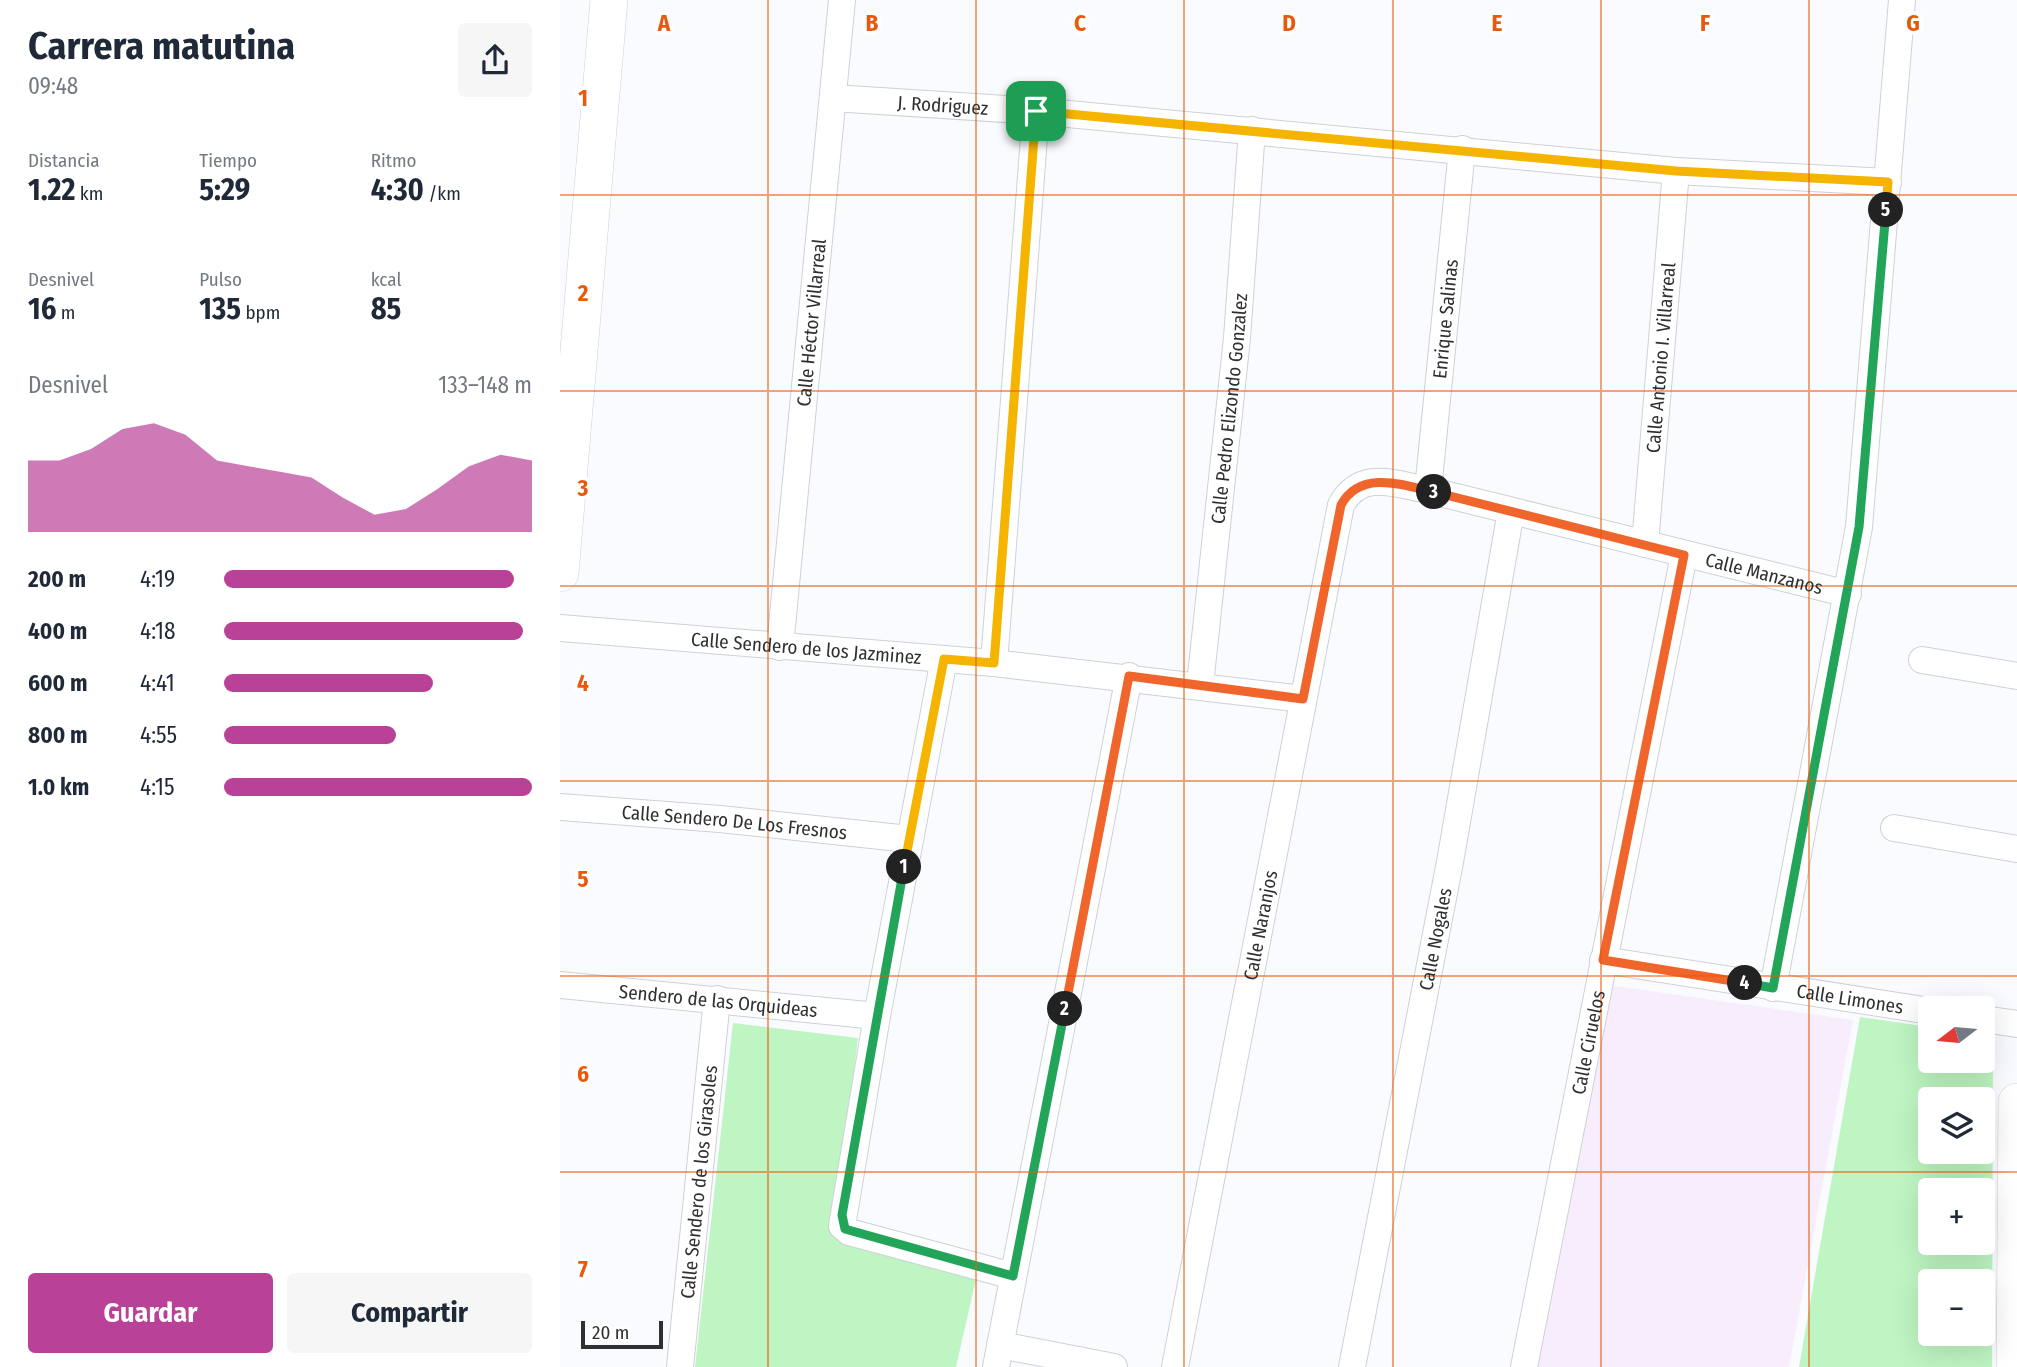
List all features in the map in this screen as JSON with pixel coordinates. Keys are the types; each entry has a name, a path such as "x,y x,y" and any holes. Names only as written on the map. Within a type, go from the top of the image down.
{"street":[{"path":"560,573 609,0"},
{"name":"Calle Héctor Villarreal","path":"779,647 842,0"},
{"path":"1773,988 1848,594 1862,500 1902,0"},
{"name":"J. Rodriguez","path":"833,98 1036,111 1676,171 1888,182"},
{"path":"994,663 1036,111"},
{"name":"Calle Pedro Elizondo Gonzalez","path":"1200,685 1237,338 1252,130"},
{"name":"Enrique Salinas","path":"1428,490 1462,149"},
{"name":"Calle Antonio I. Villarreal","path":"1645,544 1676,171"},
{"name":"Calle Manzanos","path":"1355,487 1380,482 1428,490 1848,594"},
{"name":"Calle Naranjos","path":"1174,1367 1341,505 1355,487"},
{"name":"Calle Nogales","path":"1352,1367 1450,862 1511,511"},
{"name":"Calle Ciruelos","path":"1524,1367 1684,555"},
{"name":"Calle Sendero de los Jazminez","path":"560,628 994,663 1129,676 1303,699"},
{"path":"944,659 877,1016 842,1226 849,1232 1013,1276"},
{"path":"1922,660 2017,676"},
{"path":"1114,1367 998,1356 1129,676"},
{"name":"Calle Sendero De Los Fresnos","path":"560,807 720,819 909,839"},
{"path":"1894,828 2017,849"},
{"name":"Calle Limones","path":"1603,960 1918,1009"},
{"name":"Sendero de las Orquideas","path":"560,985 877,1016"},
{"name":"Calle Sendero de los Girasoles","path":"680,1367 717,999"},
{"path":"1995,1021 2017,1024"},
{"path":"2015,1367 2017,1102"}],"shaded area":[{"path":"1608,985 1853,1020 1789,1367 1532,1367"}],"green space":[{"path":"1860,1017 1918,1025 1918,1073 1993,1073 1993,1087 1918,1087 1918,1164 1993,1164 1993,1178 1918,1178 1918,1255 1992,1255 1992,1269 1918,1269 1918,1346 1992,1346 1992,1367 1799,1367"},
{"path":"733,1023 858,1038 833,1236 976,1279 956,1367 695,1367"}],"route":[{"path":"1036,111 1676,171 1888,182 1859,527 1773,988 1603,960 1684,555 1428,490 1380,482 1365,483 1355,487 1341,505 1303,699 1129,676 1013,1276 849,1232 842,1226 842,1220 909,839 944,659 994,663 1036,111"}]}
